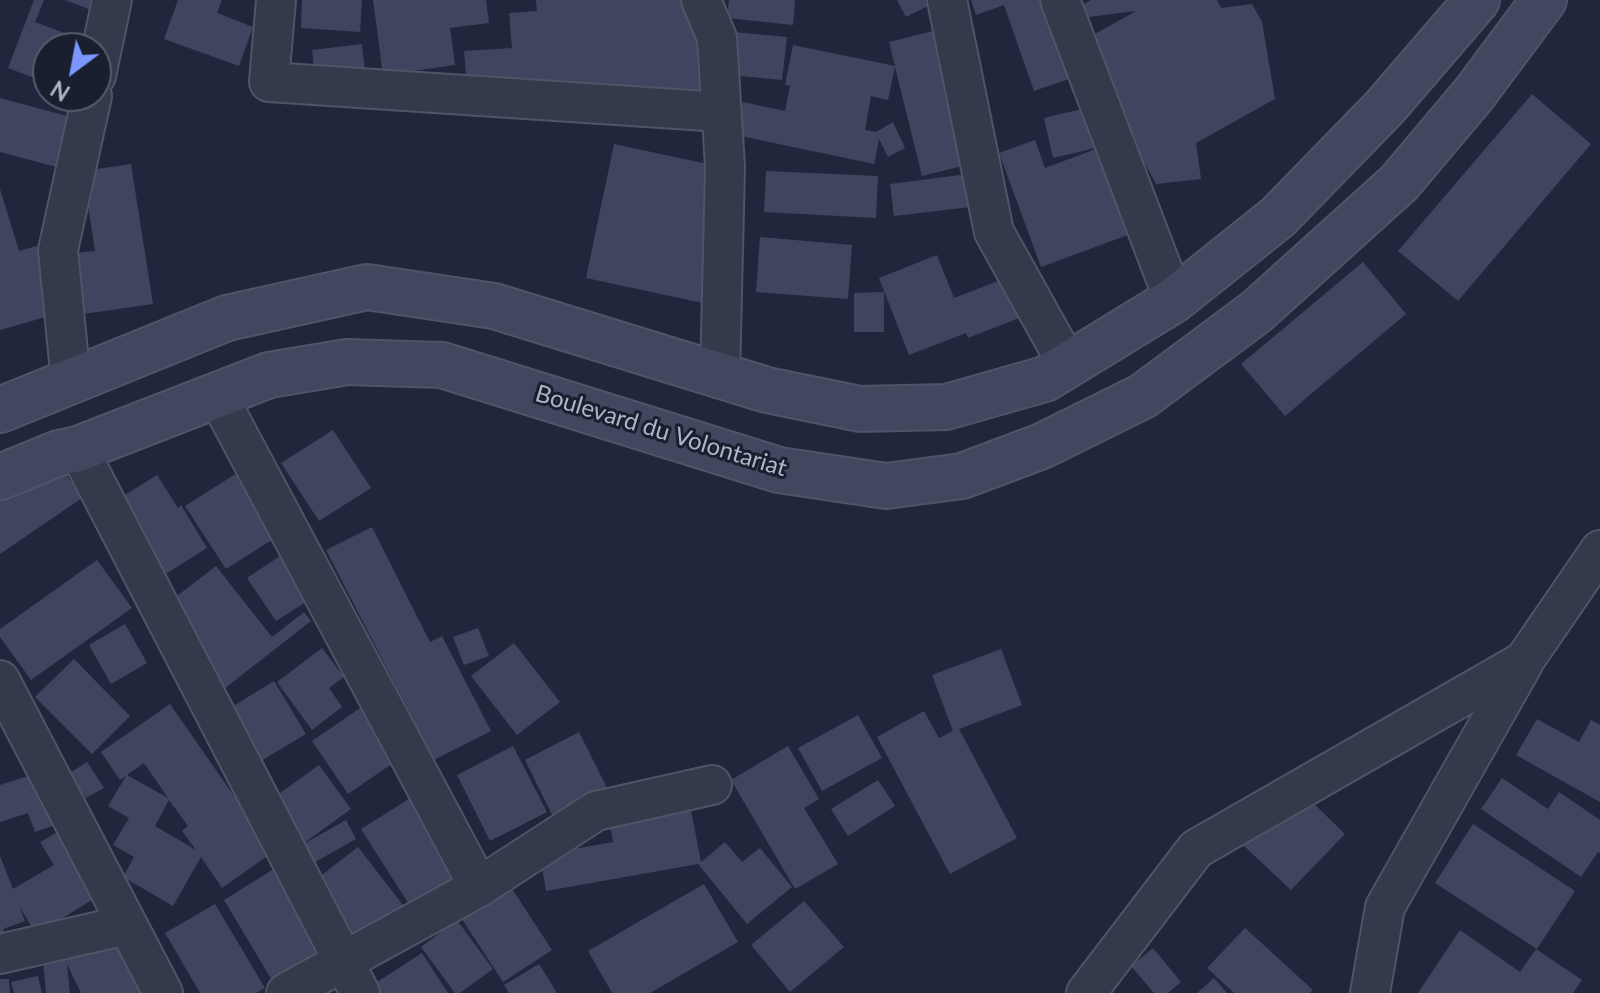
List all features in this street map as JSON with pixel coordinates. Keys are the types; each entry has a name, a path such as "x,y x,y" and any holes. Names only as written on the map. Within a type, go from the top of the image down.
{"main road":[{"path":"0,410 227,318 367,287 494,306 767,390 860,409 946,407 1045,379 1174,300 1278,217 1385,107 1477,0"},
{"name":"Boulevard du Volontariat","path":"0,477 269,375 347,362 442,365 779,470 886,486 962,476 1042,446 1143,396 1256,312 1399,183 1474,94 1544,0"}],"street":[{"path":"105,32 112,0"},
{"path":"276,0 269,82 721,112"},
{"path":"701,0 717,38 725,167 720,376"},
{"path":"947,0 994,232 1068,365"},
{"path":"1060,0 1174,300"},
{"path":"71,382 58,250 88,112"},
{"path":"217,395 479,887"},
{"path":"78,449 352,978"},
{"path":"1370,993 1385,907 1524,661 1600,550"},
{"path":"1086,993 1196,849 1524,661"},
{"path":"0,680 163,993"},
{"path":"286,993 352,978 479,887 596,811 712,785"},
{"path":"0,954 126,925"}],"building":[{"path":"34,0 44,0 35,22 62,32 32,32 32,77 8,68"},
{"path":"65,0 101,0 96,12"},
{"path":"178,0 222,0 217,13 253,27 239,66 164,39"},
{"path":"302,0 362,0 360,32 301,28"},
{"path":"373,0 486,0 489,23 450,28 455,65 383,75"},
{"path":"536,0 705,0 713,100 467,88 464,51 512,48 509,13 537,11"},
{"path":"729,0 795,0 793,25 727,18"},
{"path":"897,0 940,0 906,17"},
{"path":"971,0 1057,0 1062,16 1091,0 1217,0 1221,8 1252,4 1262,22 1275,99 1196,143 1201,179 1156,184 1105,91 1086,39 1136,11 1064,20 1083,74 1034,91 1004,5 976,15"},
{"path":"949,27 983,161 922,176 895,67 888,100 871,96 865,130 876,132 893,122 905,148 888,157 879,139 874,164 736,135 743,102 785,111 790,86 785,85 793,45 895,66 889,42"},
{"path":"734,32 787,37 782,80 730,75"},
{"path":"362,44 365,72 315,78 312,50"},
{"path":"1532,94 1591,144 1458,301 1398,251"},
{"path":"0,98 32,107 32,112 52,112 78,119 64,169 0,152"},
{"path":"1103,104 1136,232 1041,267 999,153 1035,140 1045,168 1104,146 1053,158 1044,118"},
{"path":"614,144 731,169 703,303 586,278"},
{"path":"131,164 153,304 83,314 74,253 95,251 83,171"},
{"path":"766,171 878,176 876,218 764,212"},
{"path":"984,172 988,205 894,216 890,184"},
{"path":"0,189 19,251 37,246 56,314 0,330"},
{"path":"760,237 852,245 848,299 756,292"},
{"path":"937,255 954,298 1006,278 1022,317 968,338 966,333 909,355 879,278"},
{"path":"1363,262 1406,314 1285,416 1241,364"},
{"path":"884,292 884,332 854,332 854,293"},
{"path":"333,430 371,488 319,521 281,463"},
{"path":"50,451 82,498 0,554 0,485"},
{"path":"237,473 278,536 226,569 185,506"},
{"path":"157,475 178,508 181,505 207,548 156,580 109,505"},
{"path":"372,527 430,642 442,636 491,731 434,760 326,550"},
{"path":"286,552 315,596 276,621 247,578"},
{"path":"97,560 132,608 31,680 0,637 0,629"},
{"path":"216,566 272,637 304,612 311,621 220,692 156,612"},
{"path":"125,624 147,663 111,684 89,645"},
{"path":"478,628 489,656 464,665 453,637"},
{"path":"514,643 560,702 517,735 471,676"},
{"path":"322,648 344,677 329,688 342,707 312,730 277,682"},
{"path":"1001,649 1022,705 959,729 1017,838 950,874 877,737 924,711 939,738 953,731 932,675"},
{"path":"74,659 130,716 92,754 35,697"},
{"path":"274,681 306,734 254,765 222,713"},
{"path":"170,704 273,852 222,888 201,857 173,906 123,877 134,857 113,845 129,818 108,806 126,776 120,780 101,752","holes":["144,763 168,798 127,775","169,800 188,826 182,831 196,850 155,826"]},
{"path":"363,706 399,759 348,794 312,741"},
{"path":"858,715 882,758 822,791 798,748"},
{"path":"1537,719 1579,742 1591,720 1600,725 1600,802 1516,755"},
{"path":"579,732 609,792 554,819 525,760"},
{"path":"513,746 547,812 490,841 457,775"},
{"path":"788,746 819,799 804,808 838,864 795,889 731,780"},
{"path":"87,762 104,788 86,798 70,773"},
{"path":"319,765 351,809 300,846 269,801"},
{"path":"46,770 64,822 35,832 28,813 0,822 0,785"},
{"path":"1502,778 1548,809 1559,792 1600,820 1600,853 1581,877 1481,809"},
{"path":"878,780 895,806 848,836 831,809"},
{"path":"1299,789 1345,834 1291,890 1244,846"},
{"path":"420,792 469,869 410,906 361,829"},
{"path":"689,800 701,862 725,842 742,862 760,848 792,887 747,924 698,864 546,891 540,855 613,842 608,814"},
{"path":"346,820 356,839 310,865 300,846"},
{"path":"1473,824 1575,891 1537,949 1435,883"},
{"path":"63,829 102,894 36,934 19,906 25,921 3,929 15,960 0,966 0,856 13,889 54,865 40,842"},
{"path":"358,847 403,905 356,941 310,884"},
{"path":"277,867 333,959 279,992 224,900"},
{"path":"507,881 552,950 503,982 458,913"},
{"path":"704,884 738,942 650,993 612,993 588,951"},
{"path":"804,901 844,947 790,992 751,945"},
{"path":"215,904 265,988 256,993 200,993 165,933"},
{"path":"134,913 167,993 81,993 67,964 70,993 46,993 43,962 66,960 60,947"},
{"path":"457,920 493,969 460,993 455,993 421,947"},
{"path":"1245,928 1313,990 1310,993 1234,993 1207,968"},
{"path":"1460,930 1520,972 1536,949 1582,980 1573,993 1418,993"},
{"path":"1153,948 1181,982 1168,993 1154,993 1131,966"},
{"path":"422,953 448,993 360,993"},
{"path":"539,964 557,993 509,993 504,985"},
{"path":"38,976 42,993 14,993 11,982"},
{"path":"1214,978 1227,993 1197,993"},
{"path":"0,979 9,979 10,993 0,993"}]}
